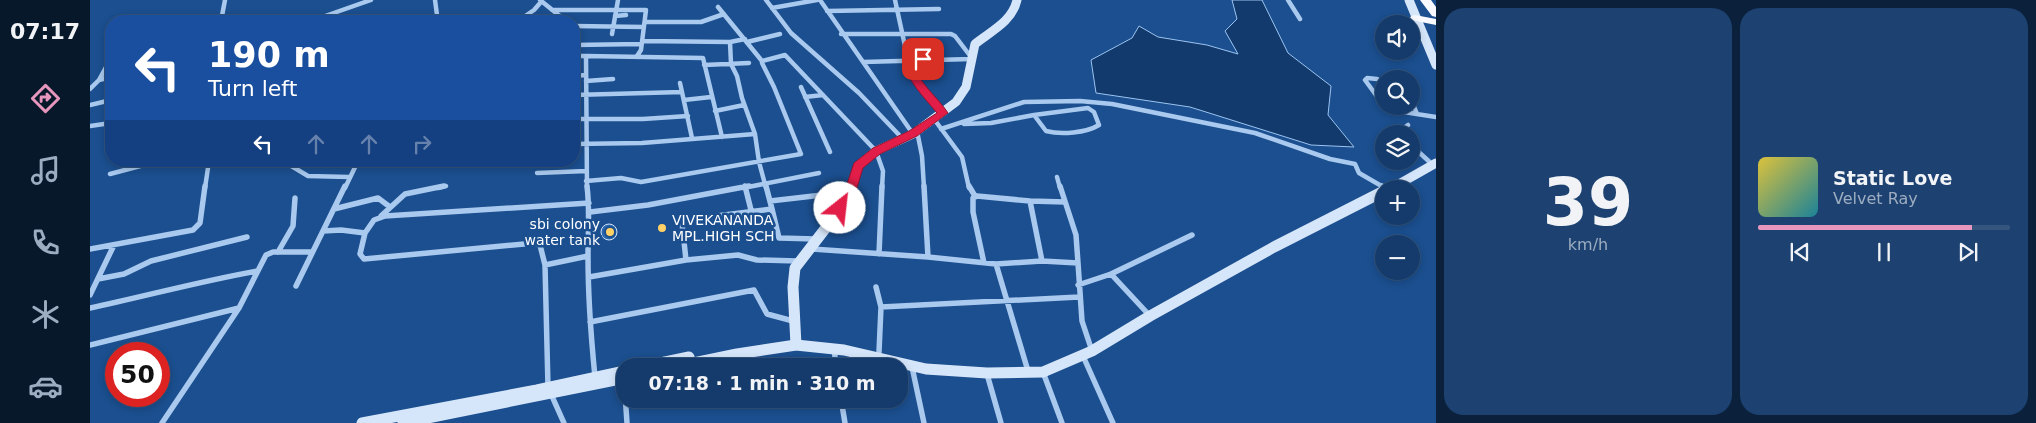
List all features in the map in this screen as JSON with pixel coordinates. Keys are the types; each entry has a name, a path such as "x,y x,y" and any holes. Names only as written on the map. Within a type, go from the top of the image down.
{"highway":[{"path":"1424,0 1436,14"},
{"path":"1420,19 1436,22"}],"main road":[{"path":"796,342 793,320 793,277 799,260 850,194 858,166 876,151 915,132 956,102 966,87 975,44 1010,18 1015,10 1017,0"},
{"path":"1409,0 1414,15"},
{"path":"1420,29 1436,65"},
{"path":"1405,180 1434,164"},
{"path":"717,358 796,342 942,370 987,374 1043,372 1087,353 1274,247 1375,196"},
{"path":"685,358 734,348 796,342 832,341 879,352 912,364"},
{"path":"362,423 616,378"},
{"path":"403,423 549,390"}],"street":[{"path":"222,15 225,0"},
{"path":"327,15 371,0"},
{"path":"434,0 436,15"},
{"path":"612,34 618,0"},
{"path":"766,0 791,33 860,93 902,138"},
{"path":"772,8 818,0 915,132 922,156 928,257"},
{"path":"896,0 901,33 910,69 917,82 943,113"},
{"path":"1288,0 1300,19"},
{"path":"527,15 534,10 540,1 558,15"},
{"path":"586,181 621,178 641,182 798,155 801,152 762,61 718,7"},
{"path":"827,11 898,8 939,9"},
{"path":"534,10 644,9 647,12 641,50 637,56"},
{"path":"580,26 701,22 724,14"},
{"path":"615,16 626,15"},
{"path":"580,45 641,42 730,42 780,34"},
{"path":"842,34 954,34 971,58"},
{"path":"730,42 728,47 730,64 737,76 744,105 755,134 759,162 779,238 817,239"},
{"path":"762,61 786,55 876,151 883,172 879,254"},
{"path":"580,56 702,57 722,137"},
{"path":"586,56 586,181 590,212 588,277 596,381"},
{"path":"863,62 971,58"},
{"path":"704,65 749,63"},
{"path":"90,89 99,80 105,69"},
{"path":"580,77 613,80"},
{"path":"99,80 105,78"},
{"path":"1375,78 1367,78 1365,80 1375,94"},
{"path":"680,83 692,138"},
{"path":"801,87 830,152"},
{"path":"580,95 682,92"},
{"path":"805,97 823,95"},
{"path":"684,100 711,97"},
{"path":"90,105 105,101"},
{"path":"941,128 1024,102 1080,101 1112,104 1271,138 1330,159 1355,164 1359,173 1375,182"},
{"path":"715,111 744,105"},
{"path":"958,124 977,124 1034,115 1088,109 1095,113 1099,125 1092,130 1053,133 1043,129 1034,115"},
{"path":"1420,114 1436,117"},
{"path":"580,118 643,119 688,116"},
{"path":"934,119 962,157 968,184 975,196 973,212 984,263"},
{"path":"90,126 105,124"},
{"path":"580,144 642,143 755,134"},
{"path":"1420,152 1434,164"},
{"path":"110,174 136,167"},
{"path":"90,249 186,232 198,227 209,167"},
{"path":"293,167 308,176 349,177"},
{"path":"296,286 355,167"},
{"path":"537,173 586,171"},
{"path":"590,212 663,204 764,182 819,173"},
{"path":"1057,177 1076,235 1079,297 1087,353 1113,423"},
{"path":"446,186 404,194 374,220 364,233 360,254 364,259 535,243 542,247 545,265 549,390 564,423"},
{"path":"745,186 751,210"},
{"path":"770,201 831,194 840,208"},
{"path":"975,196 1065,202"},
{"path":"278,252 293,226 295,198"},
{"path":"334,209 378,198 390,207"},
{"path":"1030,201 1042,261"},
{"path":"379,217 589,203"},
{"path":"686,260 682,222 684,220 751,210 772,209"},
{"path":"323,231 341,230 364,233"},
{"path":"1078,285 1111,274 1192,235"},
{"path":"98,279 124,274 151,261 247,237"},
{"path":"90,296 114,245"},
{"path":"809,248 996,264 1042,261 1078,263"},
{"path":"162,423 239,308 268,253 312,252"},
{"path":"588,277 686,260 738,255 757,260 799,260"},
{"path":"545,265 588,256"},
{"path":"996,264 1022,346 1028,373"},
{"path":"90,308 162,293 201,281 257,271"},
{"path":"1111,274 1150,316"},
{"path":"876,288 881,307 879,352"},
{"path":"590,322 754,290 768,314 793,320"},
{"path":"881,307 1079,297"},
{"path":"90,345 239,308"},
{"path":"834,348 835,358"},
{"path":"912,364 924,423"},
{"path":"1043,372 1062,423"},
{"path":"987,374 1001,423"},
{"path":"626,408 627,423"},
{"path":"842,408 845,423"}],"water":[{"path":"1232,0 1262,0 1288,53 1331,86 1328,115 1354,147 1311,145 1190,107 1096,93 1091,60 1132,38 1139,26 1158,37 1207,45 1238,54 1225,31 1237,19"}],"building":[{"name":"sbi colony water tank","path":"609,224 615,226 617,232 615,238 609,240 603,238 601,232 603,226"}],"place":[{"name":"VIVEKANANDA MPL.HIGH SCH","path":"662,228"},
{"name":"sbi colony water tank","path":"610,232"}],"route":[{"path":"840,208 850,194 858,166 876,151 913,134 943,113 917,82 907,59 923,59"}]}
